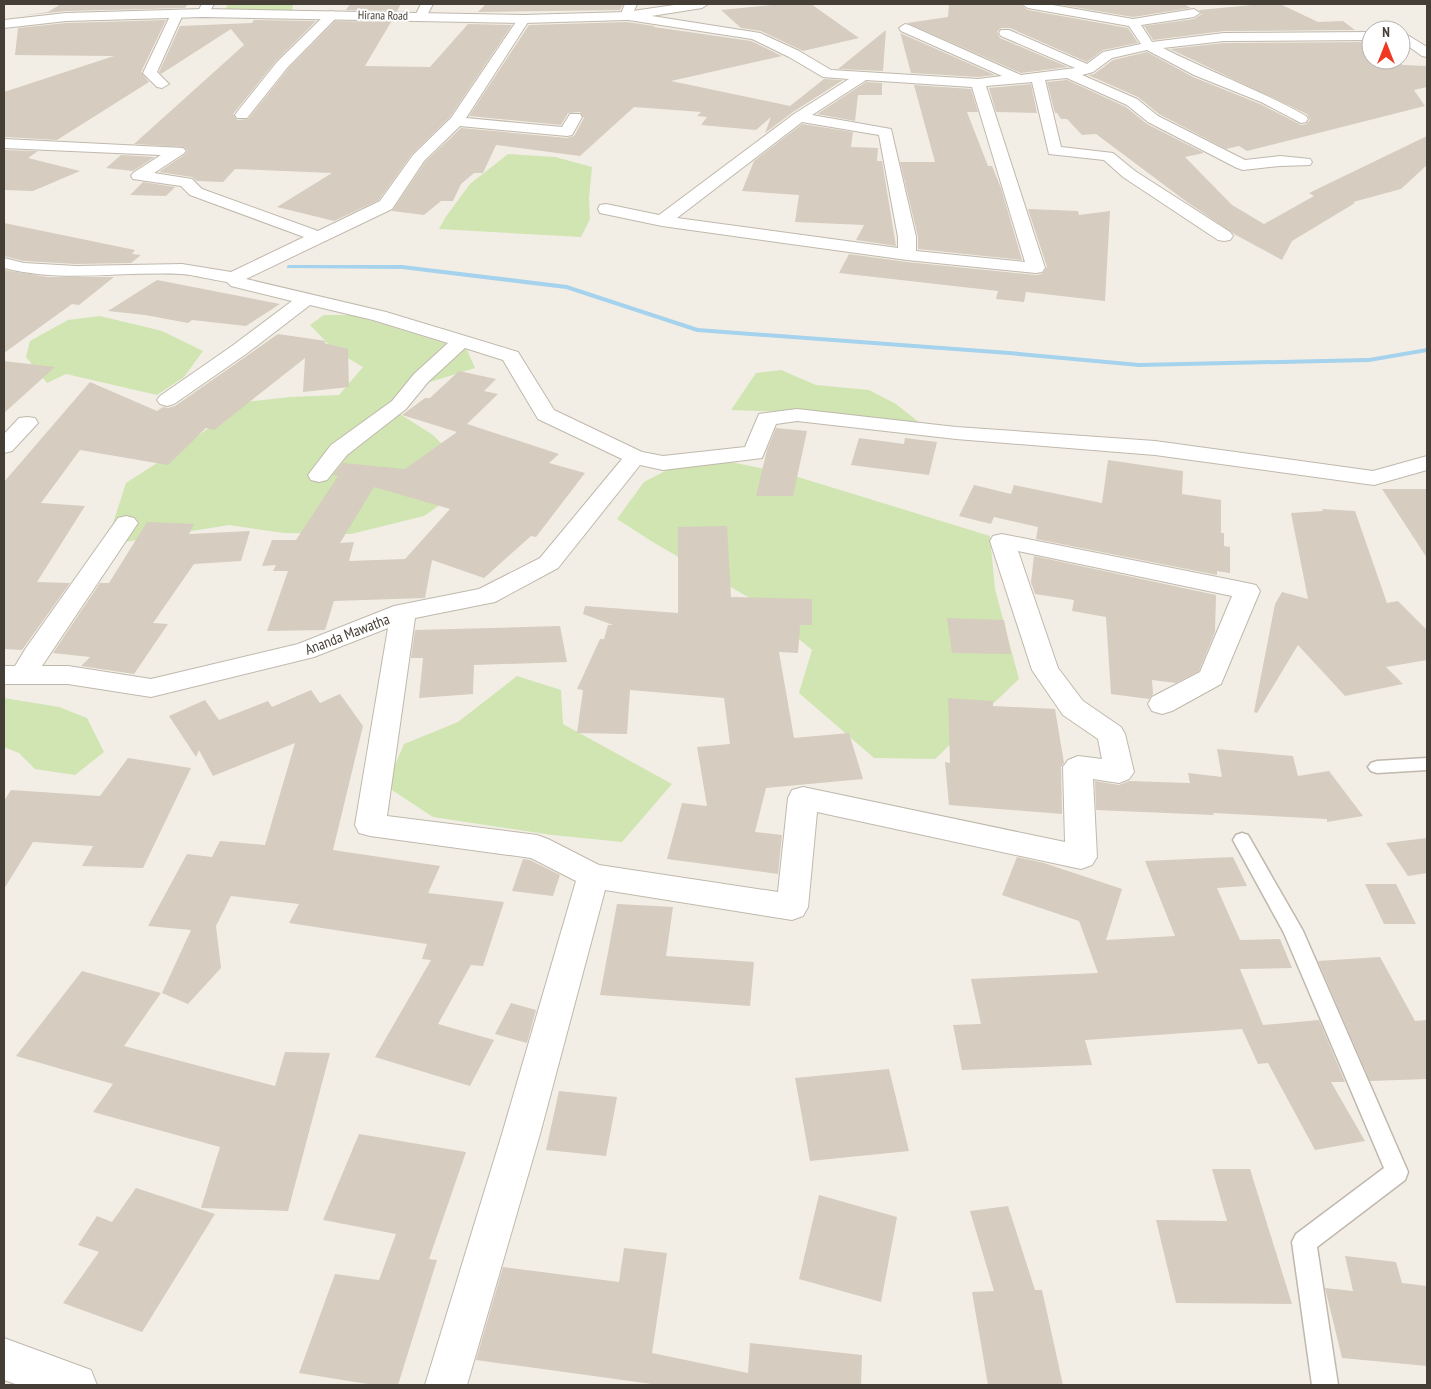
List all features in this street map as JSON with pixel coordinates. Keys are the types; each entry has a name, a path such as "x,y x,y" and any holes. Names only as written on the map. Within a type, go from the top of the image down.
{"street":[{"path":"421,16 427,4"},
{"name":"Hirana Road","path":"4,24 66,17 177,14 205,9 332,15 524,19 702,4"},
{"path":"1028,4 1133,23 1194,13"},
{"path":"629,10 755,36 794,54 828,74 978,83 1038,79 1069,74 1088,69 1108,55 1149,46 1224,37 1361,36"},
{"path":"162,84 150,73 177,14"},
{"path":"242,115 282,65 332,15"},
{"path":"233,278 386,205 418,158 456,120 524,19"},
{"path":"1133,23 1149,46 1199,72 1266,100 1301,119"},
{"path":"905,28 1021,80"},
{"path":"1411,33 1418,32"},
{"path":"1005,33 1088,69"},
{"path":"1411,41 1427,53"},
{"path":"1069,74 1132,102 1153,119 1243,165 1304,162"},
{"path":"662,221 799,117 862,77"},
{"path":"1038,79 1054,151 1108,156 1129,174 1224,236"},
{"path":"606,208 662,221 907,255 1036,268 978,83"},
{"path":"456,120 567,132 575,117"},
{"path":"799,117 886,132 906,237 907,255"},
{"path":"4,143 178,151 140,176 186,182 196,192 319,237"},
{"path":"4,263 24,268 76,272 182,269 233,278 237,282 379,316 462,341 511,356 546,414 635,458 663,463 754,453 767,419 797,415 956,433 1155,448 1374,478 1427,463"},
{"path":"167,400 239,350 306,298"},
{"path":"319,475 339,450 399,405 421,378 462,341"},
{"path":"4,446 27,423"},
{"name":"Ananda Mawatha","path":"14,675 68,675 151,688 305,651 403,612 486,596 549,563 635,458"},
{"path":"14,675 35,654 126,523"},
{"path":"403,612 370,825 537,847 593,876 792,908 803,798 1082,857 1078,767 1119,772 1111,734 1073,708 1045,670 1002,541 1247,591 1211,678 1162,704"},
{"path":"446,1385 521,1134 593,876"},
{"path":"4,1359 76,1385"}],"lane":[{"path":"1377,767 1427,764"},
{"path":"1242,840 1293,931 1397,1172 1304,1242 1325,1385"}],"green space":[{"path":"228,4 293,4 292,12 225,10"},
{"path":"508,154 555,157 592,167 589,198 590,219 581,237 439,229 470,184"},
{"path":"324,315 353,315 467,350 475,368 414,387 389,407 433,435 465,467 467,486 424,516 351,534 284,533 229,525 106,545 126,483 191,441 244,402 290,397 339,395 363,367 334,350 310,325"},
{"path":"100,316 162,331 203,351 184,377 157,395 66,374 47,383 26,357 30,341 68,320"},
{"path":"781,370 816,385 869,390 896,404 920,423 787,412 731,410 756,373"},
{"path":"696,455 785,473 990,536 995,589 1019,679 935,759 874,758 799,693 812,650 748,597 656,544 617,519 644,482"},
{"path":"517,676 561,690 563,724 672,784 622,842 552,835 433,817 386,786 404,744 458,722"},
{"path":"4,698 59,707 87,718 104,752 75,775 35,769 19,753 4,747"}],"building":[{"path":"61,4 188,4 185,8 66,11 19,16 48,12"},
{"path":"350,4 401,4 397,11 346,10"},
{"path":"486,4 623,4 620,10 478,12"},
{"path":"782,4 811,4 859,38 803,51 761,31 741,28 721,10"},
{"path":"949,4 1020,4 1028,10 1128,28 1138,43 1103,50 1087,62 1010,28 1001,28 997,32 1000,38 1068,67 1021,73 907,23 948,17"},
{"path":"1056,4 1184,4 1191,8 1133,17"},
{"path":"1280,4 1318,22 1343,21 1355,30 1224,31 1153,40 1144,26 1194,19 1202,14 1199,10"},
{"path":"166,20 141,72 149,82 57,140 4,137 4,92 114,56 15,55 18,28 66,23"},
{"path":"254,20 316,21 276,61 233,114 237,120 248,119 288,69 335,21 391,22 365,66 430,67 468,24 512,25 450,117 412,154 379,200 334,221 277,207 332,173 235,169 223,182 197,181 192,177 159,172 188,151 184,147 134,144 244,45 231,29 161,74 159,72 180,26 252,23"},
{"path":"627,22 751,41 782,56 671,81 790,106 824,79 843,80 793,112 765,133 771,117 756,130 701,125 707,117 697,116 701,112 634,107 580,156 496,145 483,173 474,173 461,184 453,201 441,201 424,215 392,211 425,162 461,128 567,138 574,136 584,118 580,112 568,113 561,125 469,116 529,25"},
{"path":"886,30 883,71 838,69"},
{"path":"900,33 995,75 978,77 911,73"},
{"path":"1361,42 1361,70 1411,70 1411,65 1427,66 1427,87 1414,90 1425,106 1247,151 1239,146 1226,149 1159,114 1138,97 1088,75 1094,74 1113,60 1147,52 1193,77 1260,104 1301,125 1306,124 1310,120 1307,114 1170,49 1224,43"},
{"path":"1067,80 1126,107 1147,124 1204,153 1185,157 1232,205 1264,224 1314,196 1309,193 1427,136 1427,165 1401,189 1353,202 1355,203 1292,241 1282,260 1234,234 1187,202 1096,134 1082,135 1067,119 1061,119 1055,113 1047,82"},
{"path":"866,82 882,83 882,95 858,95 855,121 817,114"},
{"path":"1031,84 1037,113 996,112 989,88"},
{"path":"914,85 971,89 978,112 967,112 988,166 992,166 1001,188 1022,260 918,249 918,237 900,162 935,162"},
{"path":"802,124 853,132 851,147 878,148 877,161 882,161 896,246 856,240 864,225 795,222 799,195 742,191 754,161"},
{"path":"4,150 38,151 28,158 80,171 33,191 4,190"},
{"path":"121,155 155,157 133,171 106,168"},
{"path":"143,182 175,187 166,196 130,195"},
{"path":"1028,209 1078,211 1079,215 1110,211 1105,301 1026,292 1024,302 996,299 998,291 839,273 849,254 907,262 1036,275 1042,274 1047,267"},
{"path":"4,223 135,250 132,254 141,255 131,263 76,264 24,261 4,256"},
{"path":"4,270 48,277 114,277 79,305 72,304 4,353"},
{"path":"157,280 280,304 246,326 192,320 188,323 145,315 108,311"},
{"path":"278,334 326,341 324,343 348,349 349,387 303,392 305,358 214,430 206,428 168,465 80,450 41,503 85,506 37,582 70,583 22,650 4,649 4,482 90,382 157,411 163,407 175,406"},
{"path":"4,361 55,367 4,413"},
{"path":"459,371 496,379 484,391 498,394 467,424 559,454 549,463 585,473 536,537 531,536 484,578 432,560 425,598 334,601 325,630 267,631 288,571 273,571 276,565 262,566 272,540 296,540 338,476 333,475 343,463 405,469 457,432 402,415 425,398 430,398","holes":["374,487 450,509 405,559 349,561 354,542 340,543"]},
{"path":"776,428 807,431 793,496 756,496 767,450"},
{"path":"859,438 904,444 905,438 937,442 929,475 851,465"},
{"path":"1108,460 1183,471 1182,494 1221,500 1221,533 1224,533 1224,546 1230,547 1230,573 1217,571 1217,575 1036,539 1038,527 994,517 991,524 959,516 974,485 1011,494 1014,485 1102,503"},
{"path":"1382,489 1427,489 1427,558"},
{"path":"1322,509 1355,511 1387,603 1398,601 1427,630 1427,660 1386,667 1403,684 1345,696 1298,645 1257,713 1254,712 1275,604 1282,592 1308,599 1291,513 1323,511"},
{"path":"147,522 194,524 189,534 250,531 241,561 194,564 153,623 168,624 134,674 81,666 90,657 53,653 100,583 109,583"},
{"path":"727,526 731,597 812,599 812,625 800,625 798,653 779,652 794,738 849,733 863,779 766,788 755,832 782,835 778,874 667,859 682,803 707,806 697,747 730,744 724,698 630,690 627,734 577,733 583,690 577,689 600,639 604,639 608,625 613,625 583,614 585,606 678,613 678,527"},
{"path":"1034,556 1216,595 1215,632 1199,671 1176,683 1152,680 1153,694 1149,699 1111,694 1106,617 1072,611 1074,600 1035,594 1031,582"},
{"path":"947,618 1004,620 1011,654 952,653"},
{"path":"560,626 567,662 474,665 473,694 419,698 423,658 411,658 415,630"},
{"path":"311,690 320,703 340,694 363,726 333,850 440,866 428,893 504,902 483,966 471,965 438,1024 494,1040 470,1086 375,1057 431,960 422,959 427,944 289,923 299,904 231,896 216,926 221,968 188,1004 162,993 191,930 148,926 187,854 212,857 220,841 265,845 295,743 213,776 199,750 196,757 169,716 205,700 219,720 268,701 272,707"},
{"path":"948,698 993,701 993,706 1055,709 1064,763 1061,767 1062,814 949,805 945,762 950,763"},
{"path":"1217,749 1293,756 1298,776 1329,771 1363,816 1327,822 1327,819 1213,813 1214,815 1096,810 1095,781 1119,785 1129,781 1190,783 1188,773 1222,777"},
{"path":"128,758 191,768 143,868 82,866 93,846 33,842 4,889 4,801 11,790 100,796"},
{"path":"1427,838 1427,873 1408,876 1386,843"},
{"path":"1017,857 1044,863 1122,889 1106,940 1175,936 1145,861 1233,857 1247,886 1217,888 1240,940 1280,939 1292,968 1240,969 1263,1025 1319,1020 1345,1082 1331,1082 1365,1141 1315,1150 1268,1063 1258,1064 1242,1029 1085,1040 1092,1065 962,1070 953,1025 981,1024 971,979 1098,973 1079,921 1002,895"},
{"path":"523,859 530,860 560,875 553,896 512,891"},
{"path":"1365,884 1396,884 1416,924 1384,924"},
{"path":"617,904 673,907 666,956 754,962 750,1006 600,995"},
{"path":"1380,957 1415,1021 1427,1020 1427,1079 1370,1081 1318,961"},
{"path":"82,971 161,993 124,1046 275,1086 285,1052 330,1053 288,1211 201,1208 220,1147 93,1112 113,1084 16,1056"},
{"path":"511,1003 536,1010 527,1043 495,1034"},
{"path":"889,1069 909,1151 810,1161 795,1078"},
{"path":"559,1091 617,1097 606,1156 546,1150"},
{"path":"359,1134 466,1152 429,1259 437,1260 398,1385 374,1385 299,1373 335,1274 379,1280 396,1234 323,1220"},
{"path":"1212,1169 1250,1169 1292,1304 1176,1303 1156,1220 1227,1221"},
{"path":"136,1188 215,1214 142,1332 63,1303 99,1252 78,1245 97,1216 112,1222"},
{"path":"819,1195 897,1217 881,1302 799,1279"},
{"path":"1008,1206 1035,1290 1042,1290 1063,1385 988,1385 972,1292 994,1291 970,1211"},
{"path":"624,1248 667,1253 652,1353 748,1373 750,1343 862,1355 861,1385 659,1385 476,1360 503,1267 619,1282"},
{"path":"1345,1256 1396,1262 1402,1283 1427,1286 1427,1366 1342,1358 1325,1288 1353,1291"}],"waterway":[{"path":"289,267 402,267 567,287 697,330 1009,353 1139,365 1369,360 1427,350"}]}
